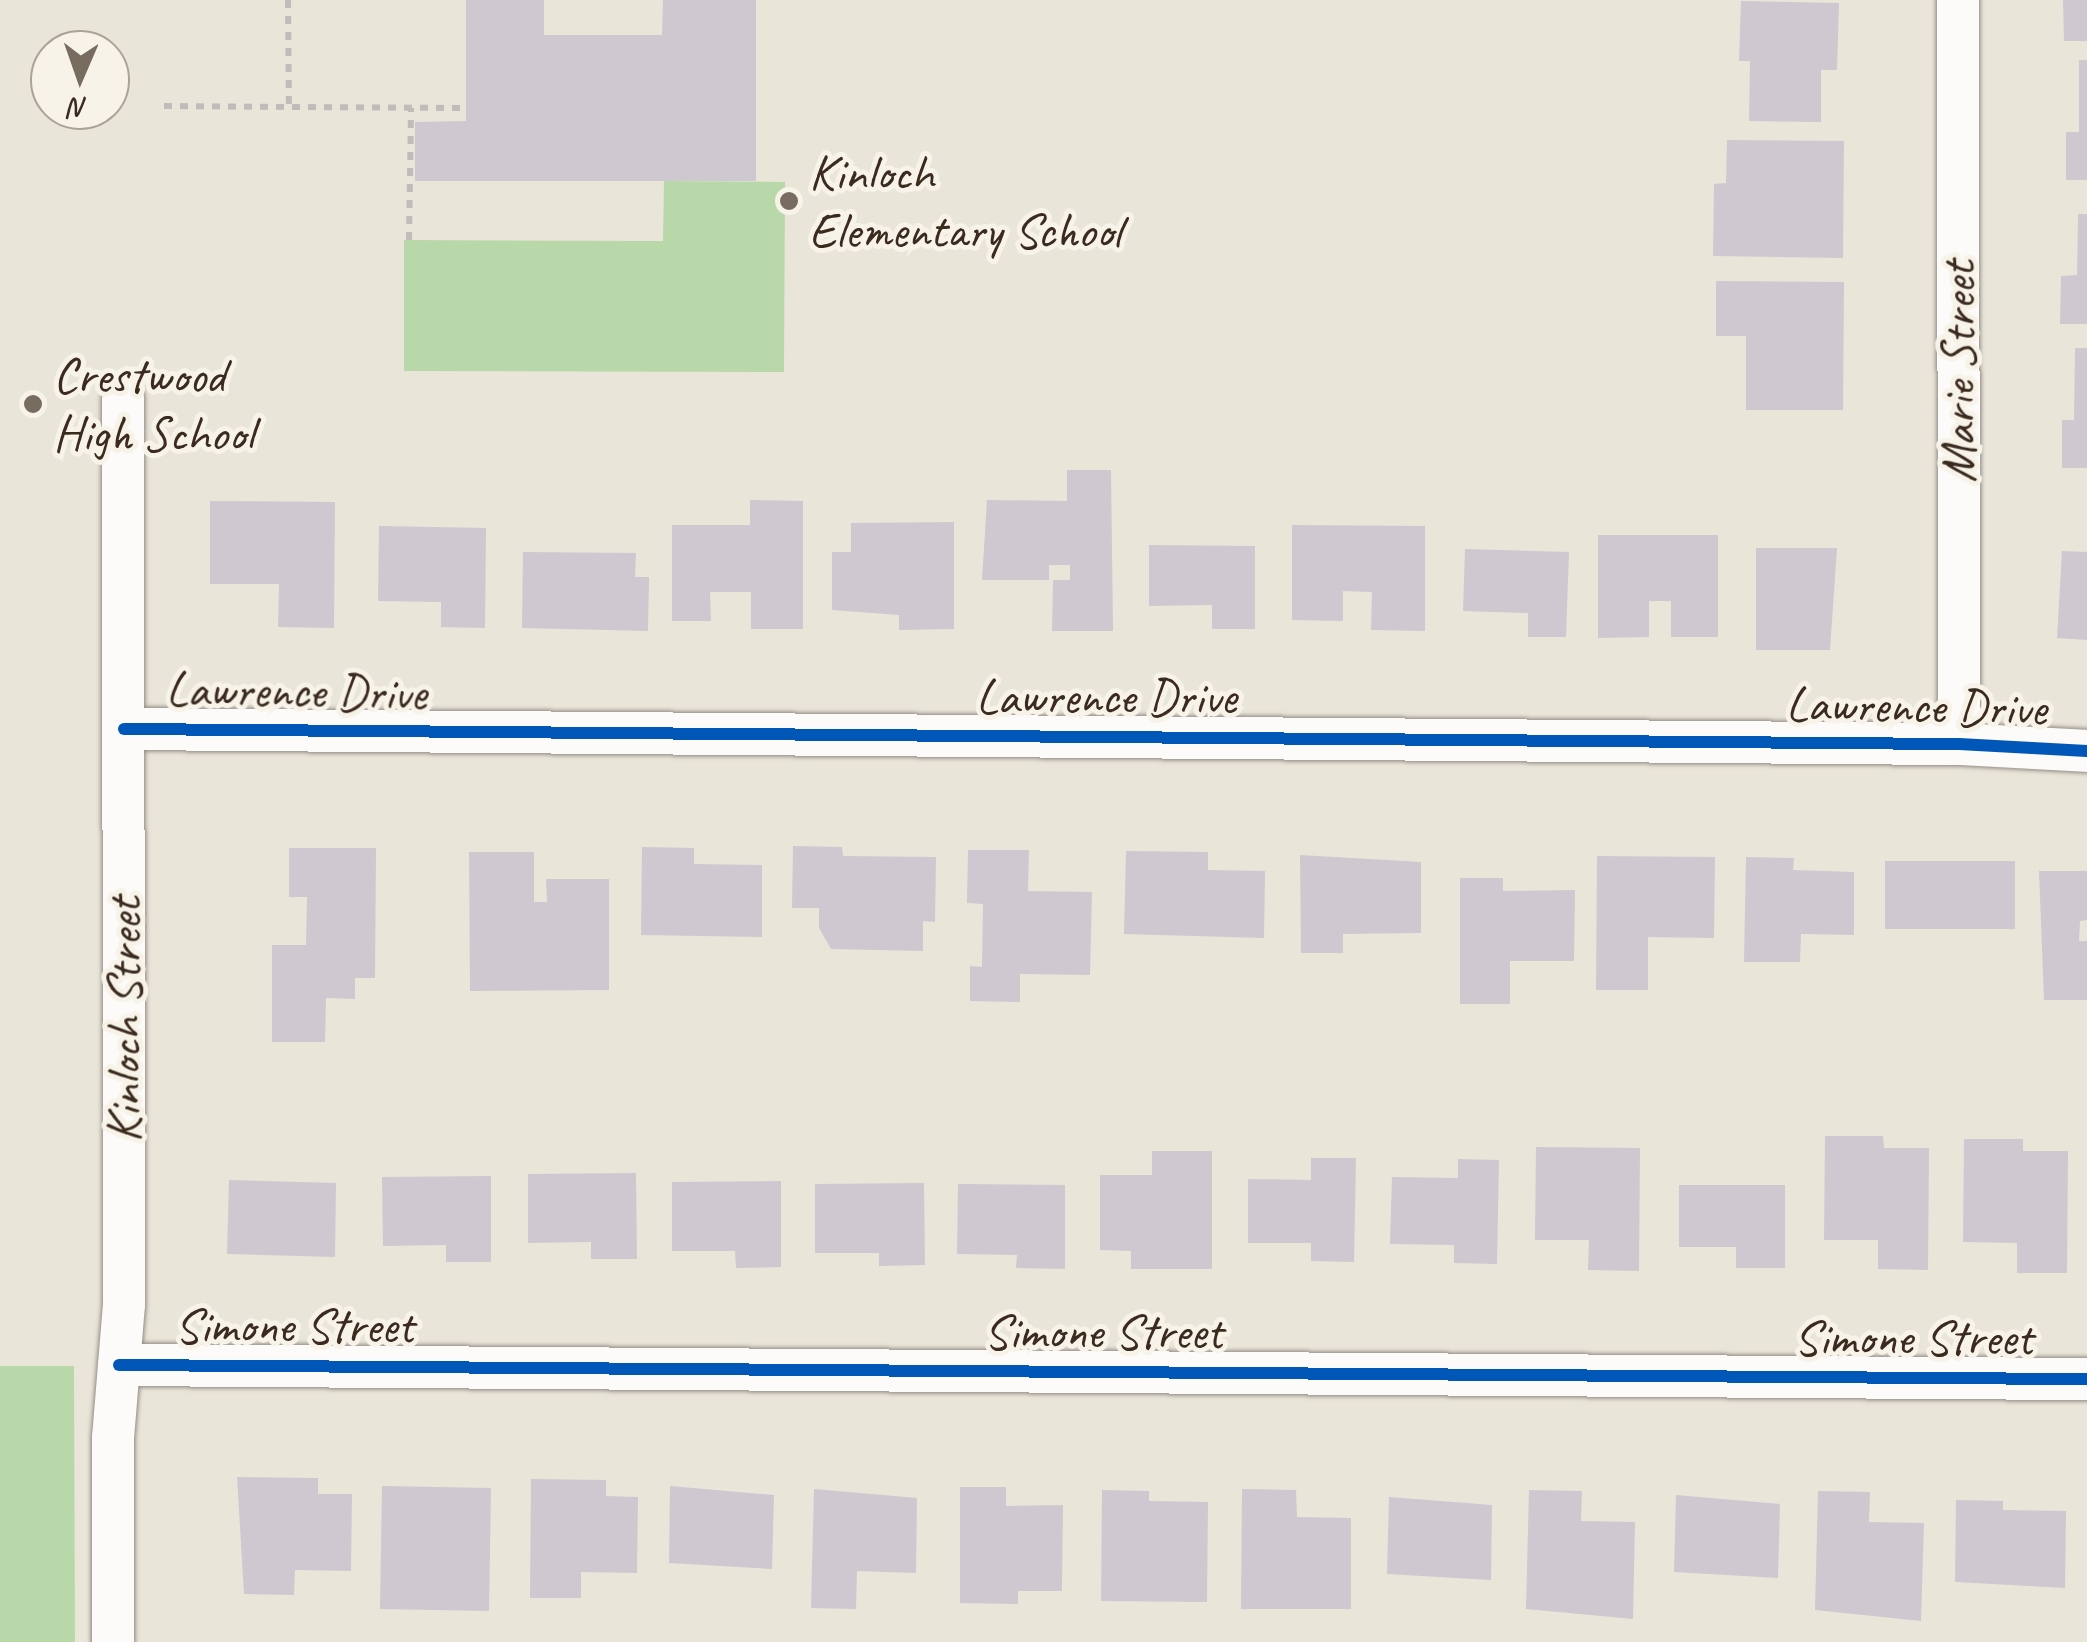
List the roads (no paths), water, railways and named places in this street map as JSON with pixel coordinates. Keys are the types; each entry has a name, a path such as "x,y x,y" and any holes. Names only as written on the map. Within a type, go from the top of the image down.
{"street":[{"name":"Marie Street","path":"1958,0 1959,744"},
{"name":"Kinloch Street","path":"113,1642 119,1365 123,398"},
{"name":"Lawrence Drive","path":"124,729 1959,744 2087,751"},
{"name":"Simone Street","path":"119,1365 2087,1379"}],"place":[{"name":"Kinloch Elementary School","path":"789,201"},
{"name":"Crestwood High School","path":"33,404"}]}
